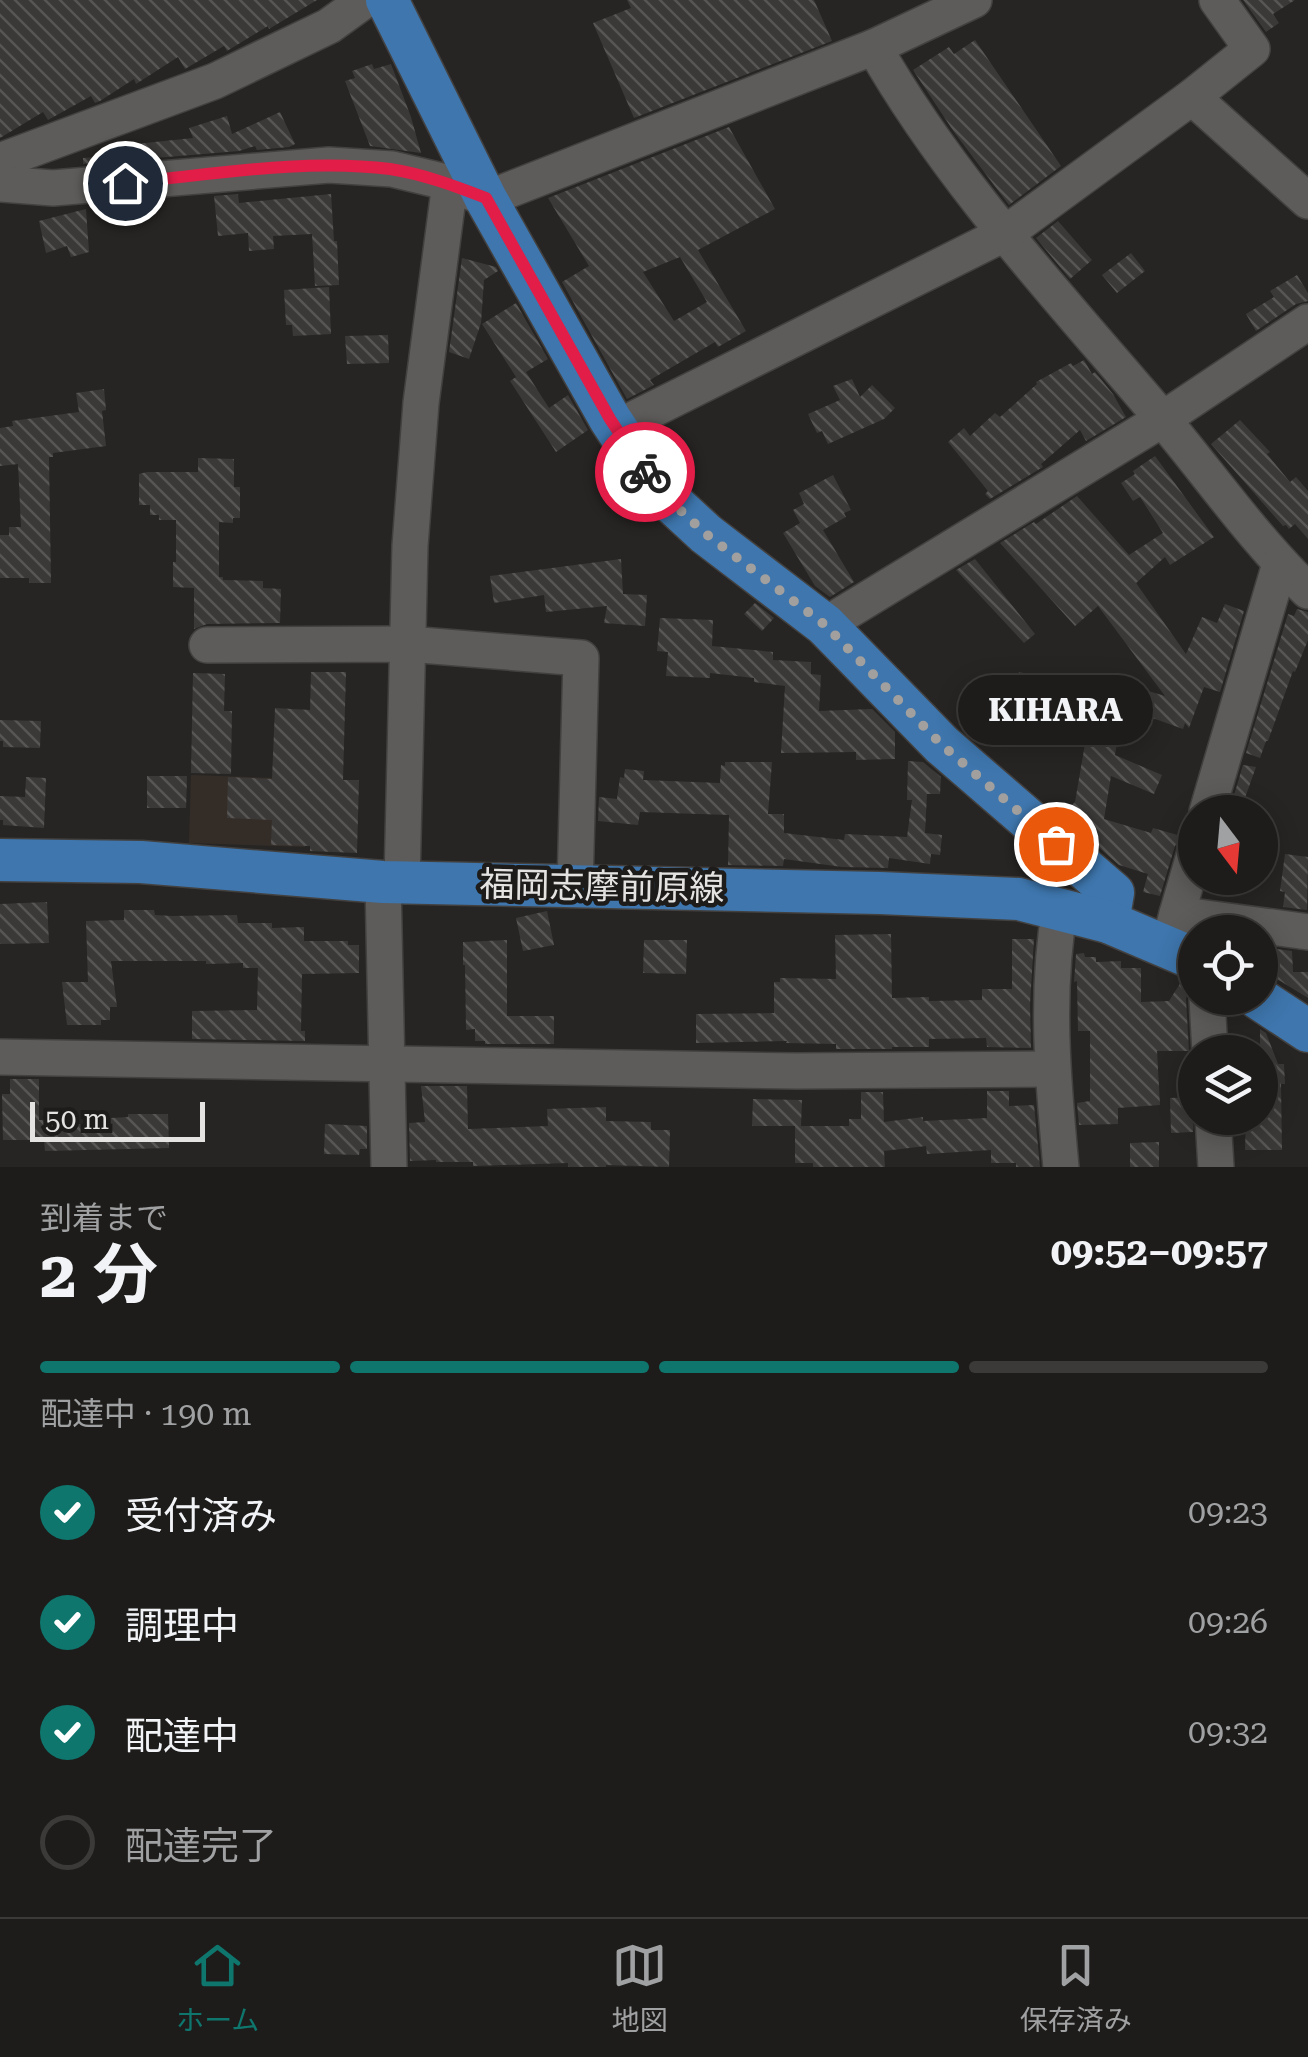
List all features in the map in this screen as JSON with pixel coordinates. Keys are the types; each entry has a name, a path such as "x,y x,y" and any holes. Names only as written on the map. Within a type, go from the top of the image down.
{"main road":[{"path":"387,0 468,191 654,486 706,534 825,625 942,745 1113,893 1108,922"},
{"name":"福岡志摩前原線","path":"0,860 141,862 392,882 980,896 1060,908 1178,940"},
{"path":"1278,1011 1308,1031"}],"street":[{"path":"0,161 215,81 328,26 365,0"},
{"path":"0,184 54,188 329,164 392,169 468,191 874,47 974,0"},
{"path":"616,428 1006,233 1252,49 1216,0"},
{"path":"874,47 964,182 1280,564 1308,591"},
{"path":"1192,97 1308,200"},
{"path":"389,1167 386,1065 392,882 421,403 468,191"},
{"path":"825,625 1163,420 1308,322"},
{"path":"1211,795 1280,564"},
{"path":"207,646 408,644 581,658 575,886"},
{"path":"1060,908 1055,934 1052,1069 1061,1167"},
{"path":"1278,934 1308,932"},
{"path":"0,1057 796,1071 1052,1069"},
{"path":"1215,1135 1216,1167"}],"shaded area":[{"path":"191,775 308,779 305,847 189,843"}],"building":[{"path":"0,0 317,0 227,51 224,46 185,69 178,57 100,101 95,103 91,96 48,120 43,112 0,138"},
{"path":"627,0 814,0 832,41 634,118 593,23 631,8"},
{"path":"1243,0 1295,0 1273,14 1279,23 1266,32"},
{"path":"975,40 1061,166 1009,205 913,70 949,47 954,54"},
{"path":"372,64 374,69 391,64 421,153 370,146 345,81 355,78 352,71"},
{"path":"280,112 295,144 289,147 257,150 255,146 239,151 83,164 83,158 130,154 126,145 193,138 189,128 227,116 232,134"},
{"path":"729,127 775,209 698,250 746,331 718,347 715,342 650,380 654,385 627,399 562,282 589,266 548,198","holes":["680,257 707,302 674,321 643,272"]},
{"path":"238,194 239,203 331,194 339,285 315,286 312,234 273,236 274,249 249,251 248,233 218,236 214,196"},
{"path":"86,209 89,252 71,257 67,246 46,253 39,221"},
{"path":"1058,221 1092,260 1070,279 1036,238"},
{"path":"1131,253 1145,271 1117,293 1102,275"},
{"path":"462,258 496,267 498,271 484,280 481,323 469,359 449,352"},
{"path":"1297,275 1308,293 1308,301 1296,304 1256,331 1246,314 1274,297 1270,291"},
{"path":"329,287 331,334 293,336 292,325 286,325 284,290"},
{"path":"516,303 548,359 526,372 549,408 568,395 588,430 556,452 510,381 516,377 482,324"},
{"path":"388,335 389,363 347,364 345,336"},
{"path":"1084,360 1113,394 1126,417 1086,441 1080,430 1041,464 1043,467 990,499 985,494 988,491 948,442 964,428 970,436 995,413 1000,417 1036,382"},
{"path":"852,379 860,397 872,385 895,408 884,419 828,444 822,431 817,433 808,414 840,400 833,386"},
{"path":"104,389 106,446 53,453 49,457 51,583 0,578 0,535 9,535 9,527 21,527 18,464 0,466 0,428 13,426 12,421 79,412 76,393"},
{"path":"1240,420 1270,452 1267,454 1290,482 1296,477 1308,491 1308,539 1295,524 1289,529 1283,526 1211,444"},
{"path":"1155,456 1214,537 1170,565 1165,557 1136,583 1186,654 1202,617 1217,623 1225,604 1244,611 1220,692 1204,687 1189,728 1185,723 1183,729 1147,716 1149,711 1139,707 1145,690 1165,696 1098,606 1075,626 1000,543 1077,496 1129,555 1163,533 1140,497 1133,501 1121,483"},
{"path":"198,458 234,459 234,487 240,487 240,518 233,518 233,523 219,522 219,577 263,581 263,588 281,589 280,623 207,624 194,629 194,588 173,587 176,520 159,520 159,515 150,515 150,505 139,505 139,474 198,472"},
{"path":"833,475 851,510 823,530 854,582 830,597 815,586 783,533 800,523 793,510 804,504 799,493"},
{"path":"621,559 623,594 647,595 645,626 604,623 607,606 546,612 544,595 494,603 490,576"},
{"path":"975,559 1035,634 1024,643 956,570"},
{"path":"755,603 774,618 762,631 744,614"},
{"path":"1297,609 1308,612 1308,640 1260,758 1246,753 1288,614 1294,616"},
{"path":"660,618 713,620 712,646 773,652 773,660 811,662 811,674 821,675 819,711 872,709 895,732 895,759 856,760 856,752 781,753 785,686 710,673 710,678 666,676 668,652 657,651"},
{"path":"311,672 346,672 343,780 359,780 357,853 271,845 272,820 227,818 228,777 272,779 275,708 310,710"},
{"path":"1019,672 1078,685 1068,724 1011,708"},
{"path":"193,673 225,674 224,711 232,711 231,774 191,773"},
{"path":"0,720 41,721 40,748 3,747"},
{"path":"1086,738 1117,743 1115,755 1162,775 1154,794 1111,776 1104,819 1151,833 1153,828 1178,835 1160,896 1143,892 1148,874 1119,865 1061,815 1075,802"},
{"path":"908,761 923,762 941,777 940,794 927,794 925,833 942,835 940,855 931,854 930,864 889,858 888,868 784,859 783,866 728,865 729,815 640,812 638,825 598,821 599,797 617,799 625,769 644,771 643,780 720,783 721,765 725,766 725,762 772,762 768,814 784,814 784,833 844,840 845,834 907,837 912,800 907,800"},
{"path":"1243,765 1256,767 1246,795 1234,795"},
{"path":"147,776 187,776 186,808 147,808"},
{"path":"26,777 46,778 44,828 3,825 0,820 0,796 25,797"},
{"path":"1285,854 1308,857 1307,910 1283,907 1285,892 1280,891"},
{"path":"47,902 49,943 0,944 0,904"},
{"path":"124,910 154,910 155,915 172,916 237,915 238,923 304,927 304,941 348,941 348,945 359,945 359,973 302,974 301,1031 305,1031 305,1041 192,1039 192,1011 257,1010 258,968 243,968 243,963 111,961 117,1007 110,1007 110,1020 101,1020 101,1025 67,1025 62,982 88,982 86,921 124,920"},
{"path":"547,911 554,945 523,951 516,918"},
{"path":"891,934 892,998 929,997 929,1001 982,1000 982,989 1012,989 1012,939 1034,939 1031,1048 987,1047 986,1038 929,1039 929,1047 892,1049 836,1049 836,1044 787,1041 696,1043 696,1014 774,1013 774,982 780,982 780,978 836,979 835,935"},
{"path":"507,940 507,1016 554,1016 554,1044 485,1044 475,1041 475,1029 466,1030 463,942"},
{"path":"644,940 687,940 686,974 643,973"},
{"path":"1278,949 1292,951 1293,972 1308,972 1308,998 1278,980"},
{"path":"1076,954 1096,957 1096,962 1121,961 1121,968 1141,968 1141,1002 1169,1001 1178,987 1178,1015 1187,1015 1188,1035 1178,1035 1178,1051 1157,1051 1160,1105 1118,1108 1118,1124 1079,1125 1077,1103 1090,1101 1090,1031 1078,1031"},
{"path":"1278,1064 1284,1064 1282,1150 1245,1150 1245,1135 1278,1135"},
{"path":"10,1079 39,1079 39,1120 111,1124 111,1118 128,1114 168,1114 169,1148 45,1151 44,1140 3,1140 2,1094 10,1094"},
{"path":"421,1086 467,1086 468,1129 548,1126 547,1109 606,1107 606,1121 651,1122 651,1130 670,1130 669,1167 568,1167 568,1163 473,1166 473,1162 410,1161 409,1123 425,1122"},
{"path":"987,1091 1009,1091 1009,1106 1034,1105 1040,1167 991,1163 991,1150 927,1154 926,1146 884,1151 885,1167 813,1167 813,1163 795,1163 795,1126 752,1126 753,1099 802,1100 801,1126 849,1126 849,1119 861,1119 861,1092 883,1092 884,1122 923,1117 923,1121 987,1118"},
{"path":"1170,1098 1178,1098 1178,1133 1171,1133"},
{"path":"325,1124 367,1126 367,1149 360,1149 359,1155 324,1154"},
{"path":"1159,1142 1159,1167 1130,1167 1130,1143"}],"way so far":[{"path":"645,472 654,486 706,534 825,625 942,745 1056,844"}],"place":[{"name":"KIHARA","path":"1056,844"}],"route":[{"path":"125,183 329,164 392,169 486,198 610,419 645,472"}]}
